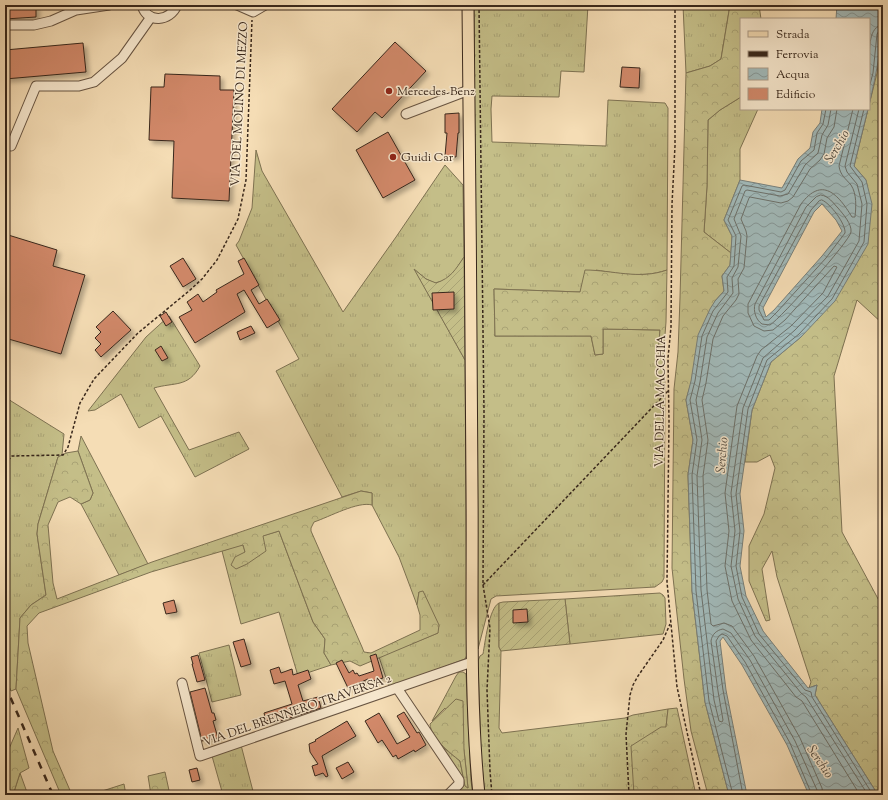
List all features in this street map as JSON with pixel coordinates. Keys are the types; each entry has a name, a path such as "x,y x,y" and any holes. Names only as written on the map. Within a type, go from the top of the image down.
{"main road":[{"path":"468,5 472,662 475,759 479,795"}],"street":[{"path":"5,25 34,25 52,21 76,10 109,5"},
{"path":"142,5 146,14 157,19 169,16 174,12 177,5"},
{"path":"237,5 253,12 265,5"},
{"path":"11,146 36,86 79,86 94,82 122,58 151,17"},
{"path":"406,114 469,90"},
{"name":"VIA DEL BRENNERO TRAVERSA 2","path":"182,683 200,756 472,662"},
{"path":"397,688 459,780 459,784 448,795"}],"path":[{"path":"479,5 484,412 483,584 490,628 487,690 492,795"},
{"name":"VIA DELLA MACCHIA","path":"675,5 675,146 672,204 671,326 668,358 669,422 667,582 670,624 681,708 701,795"},
{"name":"VIA DEL MOLINO DI MEZZO","path":"5,464 12,456 63,455 68,447 80,403 94,379 138,333 189,291 217,260 238,219 246,180 253,12"},
{"path":"483,584 668,391"},
{"path":"629,795 626,734 630,695 638,676 658,646 670,624"}],"green space":[{"path":"474,5 588,5 584,72 561,71 559,97 492,96 492,142 606,146 608,100 665,103 668,108 667,270 640,275 596,270 580,292 494,289 495,336 591,336 595,355 603,354 603,329 660,330 658,353 663,360 665,384 664,578 662,582 655,587 496,596 491,599 478,649"},
{"path":"683,5 730,5 721,59 710,66 686,73"},
{"path":"730,5 759,5 761,18 740,18 740,98 720,110 708,120 707,186 704,232 731,253 730,265 722,276 724,291 715,301 686,400 693,440 688,475 692,591 705,702 729,795 708,795 691,731 672,568 674,389 678,352 686,73 710,66 721,59"},
{"path":"883,18 883,324 857,300 834,376 842,532 883,608 883,795 878,795 815,695 817,685 809,688 811,682 777,577 772,551 762,569 770,620 766,621 749,581 749,546 764,514 775,468 770,455 757,462 745,462 752,410 771,362 801,337 866,180 854,166 868,110 870,110 870,101 877,73"},
{"path":"740,98 740,110 758,110 740,149 740,180 724,220 732,236 731,253 704,232 707,186 708,120 720,110"},
{"path":"256,150 262,171 343,312 445,165 463,185 464,257 454,273 446,280 435,283 426,279 415,270 465,360 467,655 465,659 389,687 379,657 438,633 419,592 417,605 399,557 372,505 372,493 361,491 342,497 276,371 299,359 236,245 252,208"},
{"path":"464,257 465,360 414,269 426,279 436,283 449,276"},
{"path":"585,270 626,274 646,274 667,270 666,322 663,360 658,353 660,330 603,329 603,354 595,355 591,336 495,336 494,289 580,292"},
{"path":"169,316 200,366 191,378 185,381 154,388 189,450 239,432 249,449 195,477 161,416 139,428 121,394 95,410 88,411 146,337"},
{"path":"5,395 11,401 64,434 62,455 58,457 38,524 37,534 46,595 31,605 20,618 16,689 11,691 5,677"},
{"path":"81,436 148,564 119,575 81,504 90,500 93,493 78,451"},
{"path":"78,451 93,493 90,500 81,504 70,497 58,502 48,525 53,583 57,599 152,562 361,491 372,493 372,505 366,504 351,507 314,522 311,531 364,652 371,653 420,630 420,615 417,605 419,592 423,591 439,625 438,633 360,666 350,661 331,665 324,653 325,639 313,622 279,531 263,536 266,551 247,564 236,569 231,565 235,557 245,552 243,545 151,572 39,613 27,626 28,643 53,751 72,795 61,795 16,689 20,618 31,605 46,595 37,534 38,524 58,457 66,453"},
{"path":"279,531 313,622 325,639 324,653 331,665 298,676 279,612 241,624 222,551 243,544 245,552 236,568 262,536"},
{"path":"660,593 665,598 666,624 663,634 570,644 565,599"},
{"path":"565,599 570,644 501,651 499,647 499,603"},
{"path":"499,603 499,647 501,651 499,728 502,733 625,718 633,715 668,709 666,727 634,795 485,795 481,755 478,661 480,656 483,654 490,618"},
{"path":"229,645 241,695 212,702 199,653"},
{"path":"459,672 466,674 473,795 463,795 430,730 445,749 460,761 465,786 468,788 464,750 445,708 432,721"},
{"path":"456,699 463,701 464,750 468,788 465,786 460,761 437,739 431,729 430,724"},
{"path":"677,708 696,795 634,795 631,746 661,727 666,727 668,709"},
{"path":"18,728 29,768 20,773 13,795 5,795 5,758"},
{"path":"241,745 254,795 223,795 212,756"},
{"path":"165,772 170,795 151,795 148,776"},
{"path":"20,773 28,795 13,795"},
{"path":"124,784 126,795 90,795"}],"water":[{"path":"837,5 883,5 879,55 870,101 870,18 836,18"},
{"name":"Serchio","path":"822,110 868,110 854,166 866,180 872,204 868,244 835,301 801,337 771,362 752,410 740,494 744,531 740,566 746,596 763,631 808,688 817,685 815,695 878,795 809,795 787,745 742,665 723,637 720,641 726,690 747,795 729,795 705,702 692,591 688,475 693,440 686,400 691,381 698,335 710,309 724,291 722,276 730,265 732,236 724,220 740,180 782,188 798,159 810,148 813,132 820,123","holes":["822,204 836,220 842,231 822,256 766,317 763,308 814,212"]}],"building":[{"path":"5,5 36,5 36,17 5,19"},
{"path":"395,42 426,71 382,118 375,112 357,132 332,109"},
{"path":"83,43 86,72 5,79 5,50"},
{"path":"622,67 640,68 639,88 620,87"},
{"path":"165,74 220,76 220,90 234,90 229,201 172,198 174,141 149,140 151,87 164,87"},
{"path":"459,113 459,133 456,157 445,156 447,133 445,133 445,114"},
{"path":"388,132 415,180 383,198 356,150"},
{"path":"5,234 57,250 53,266 85,275 61,354 5,338"},
{"path":"183,258 196,279 183,287 170,266"},
{"path":"244,258 259,285 251,290 259,304 267,299 280,320 267,328 244,290 237,294 245,312 195,343 179,317 192,310 187,302 198,294 203,302 217,292 216,290 244,274 238,261"},
{"path":"454,292 454,309 433,310 432,293"},
{"path":"113,311 131,330 101,357 95,350 101,344 95,338 101,332 96,327"},
{"path":"166,312 172,322 166,326 160,316"},
{"path":"251,326 255,333 240,340 237,332"},
{"path":"161,346 168,358 162,361 155,350"},
{"path":"174,600 177,612 166,614 163,603"},
{"path":"527,609 528,622 513,623 513,610"},
{"path":"244,639 251,664 241,667 233,642"},
{"path":"376,654 383,678 369,682 368,679 348,688 336,663 342,660 349,673 353,670 355,674 357,673 359,676 374,671 370,656"},
{"path":"198,655 205,680 197,682 191,657"},
{"path":"279,667 281,673 292,669 293,675 308,670 311,679 298,685 303,701 318,697 321,708 274,723 270,723 270,720 266,721 264,713 292,704 285,681 274,684 270,670"},
{"path":"205,688 212,713 214,713 216,720 213,721 218,738 202,741 190,692"},
{"path":"404,712 417,733 419,732 426,745 415,752 414,750 398,759 396,755 393,757 382,740 378,743 365,721 379,713 397,744 410,737 397,716"},
{"path":"347,721 356,736 322,756 328,776 326,777 323,773 315,776 312,766 318,764 310,752 309,744"},
{"path":"348,762 354,772 342,779 336,768"},
{"path":"197,768 200,780 192,782 189,770"}],"railway":[{"path":"5,685 53,795"}],"place":[{"name":"Mercedes-Benz","path":"389,91"},
{"name":"Guidi Car","path":"393,157"}]}
